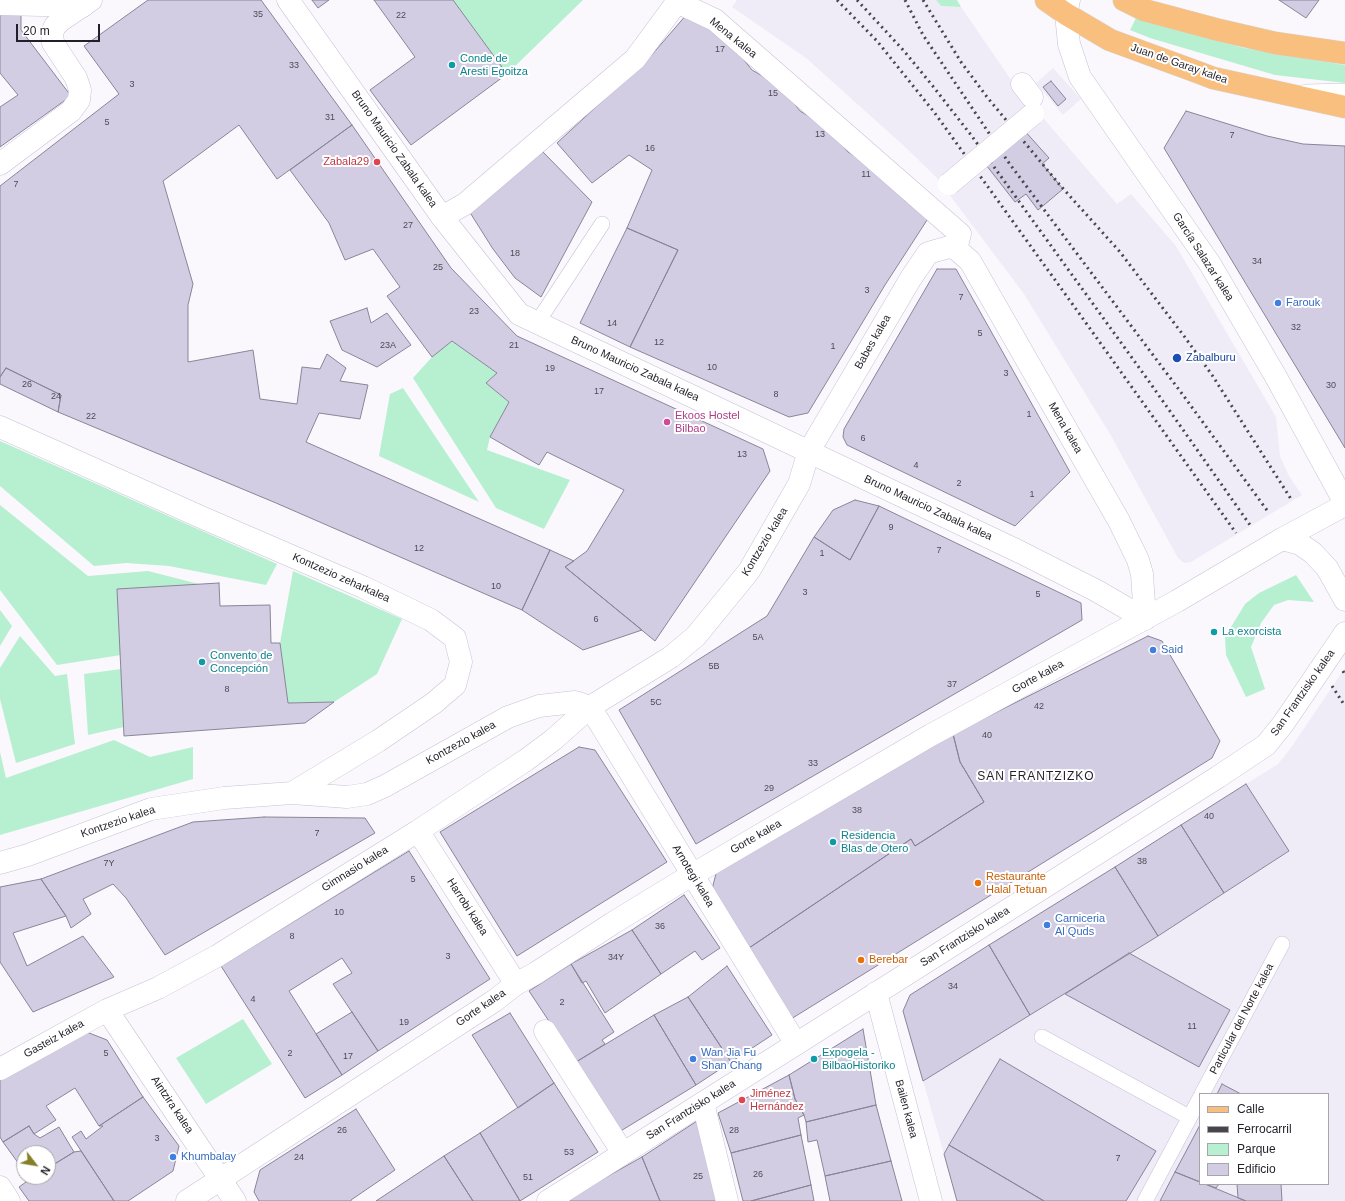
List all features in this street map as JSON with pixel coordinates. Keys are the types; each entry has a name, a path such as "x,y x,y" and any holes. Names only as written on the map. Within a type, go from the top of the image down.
{"main road":[{"name":"Juan de Garay kalea","path":"1046,0 1067,7 1110,40 1213,78 1345,107"},
{"path":"1124,0 1144,10 1219,30 1275,43 1345,53"}],"street":[{"name":"Bruno Mauricio Zabala kalea","path":"288,0 442,218 519,314 1020,552 1097,591 1144,619"},
{"name":"Mena kalea","path":"442,218 465,204 635,59 678,2 715,20 960,234 952,248 970,261 1119,521 1138,560 1142,574 1144,619"},
{"path":"0,4 87,3"},
{"path":"0,164 71,111 79,100 80,90 76,78 53,43 52,33 55,26 60,21 87,3"},
{"name":"García Salazar kalea","path":"1067,7 1069,44 1080,76 1210,264 1276,377 1345,504"},
{"path":"925,204 949,184 1032,101"},
{"name":"Babes kalea","path":"809,451 911,278 928,253 952,248"},
{"name":"Kontzezio zeharkalea","path":"0,427 363,587 431,620 455,638 461,662 455,685 434,703 378,741 292,793"},
{"name":"Kontzezio kalea","path":"0,863 28,855 150,809 224,798 292,793 347,797 368,794 508,717 539,706 575,702 590,707 672,657 696,636 749,571 801,478 809,451"},
{"name":"Gorte kalea","path":"187,1201 494,1001 516,984 692,875 931,735 1178,601 1282,539 1345,504"},
{"path":"1282,539 1300,544 1313,553 1327,568 1345,600"},
{"name":"San Frantzisko kalea","path":"548,1201 1218,777 1266,744 1283,724 1345,632"},
{"name":"Gimnasio kalea","path":"107,1010 158,988 200,966 418,831 526,760 553,740 590,707"},
{"name":"Arnotegi kalea","path":"590,707 796,1044"},
{"name":"Harrobi kalea","path":"418,831 516,984"},
{"name":"Bailen kalea","path":"876,993 931,1201"},
{"name":"Gasteiz kalea","path":"0,1068 107,1010"},
{"name":"Aintzira kalea","path":"107,1010 235,1201"},
{"path":"545,1031 623,1153"},
{"path":"703,1103 727,1201"},
{"path":"0,1187 9,1201"}],"lane":[{"path":"1285,93 1345,91"},
{"path":"538,323 602,224"},
{"name":"Particular del Norte kalea","path":"1203,1093 1282,944"},
{"path":"1042,1037 1189,1117"},
{"path":"1145,1201 1199,1100"}],"shaded area":[{"path":"737,0 936,0 941,6 961,7 1014,84 1117,204 1131,194 1176,246 1276,417 1280,456 1289,476 1302,495 1191,562 1184,563 1178,558 1110,434 1024,294 936,177 903,145 806,58 732,7"},
{"path":"1053,68 1081,99 1063,115 1036,83"},
{"path":"1345,668 1345,1201 1126,1201 1155,1151 1000,1059 944,1154 923,1081 1065,994 1199,1066 1230,1010 1129,953 1289,852 1246,784 1278,764 1290,749"}],"green space":[{"path":"453,0 583,0 507,74"},
{"path":"936,0 957,0 961,7 941,6"},
{"path":"1137,16 1186,32 1244,48 1345,65 1345,83 1275,75 1150,38 1130,30"},
{"path":"452,341 497,373 486,383 509,402 490,437 487,450 570,480 544,529 496,508 413,378 432,357"},
{"path":"403,388 479,502 379,456 390,394"},
{"path":"0,441 277,564 266,585 169,566 126,563 94,566 0,486"},
{"path":"0,505 88,576 148,571 199,584 121,655 57,665 0,590"},
{"path":"293,571 402,619 377,674 334,702 288,703 280,643"},
{"path":"1296,575 1314,602 1288,600 1274,605 1261,623 1251,647 1265,689 1246,697 1226,655 1225,637 1245,604 1259,593"},
{"path":"0,610 12,626 0,646"},
{"path":"20,636 55,676 67,674 75,744 16,763 0,699 0,668"},
{"path":"121,669 124,727 88,735 84,674"},
{"path":"114,740 150,757 193,747 193,779 0,835 0,752 6,778"},
{"path":"243,1019 272,1064 206,1104 176,1058"}],"building":[{"path":"148,0 261,0 352,125 277,179 239,125 163,181 193,284 188,305 188,362 253,350 260,399 297,404 302,367 320,369 327,354 346,368 340,381 368,385 360,419 319,413 306,442 550,550 522,610 276,503 58,412 61,395 6,368 0,377 0,186 119,94 84,46"},
{"path":"312,0 329,0 318,8"},
{"name":"Conde de Aresti Egoitza","path":"374,0 453,0 507,74 411,145 370,90 415,57"},
{"path":"1279,0 1319,0 1306,18"},
{"path":"0,8 21,9 21,30 71,96 0,147 0,107 18,95 0,73"},
{"path":"687,14 731,44 752,70 781,87 800,111 828,128 848,152 878,170 905,201 918,206 929,217 885,285 808,413 789,417 630,347 678,250 627,228 652,170 629,155 592,183 557,143 650,57"},
{"path":"1051,81 1066,99 1058,106 1043,87"},
{"path":"1186,111 1267,136 1303,144 1345,146 1345,448 1164,148"},
{"path":"352,125 451,268 517,336 763,449 770,471 655,641 565,567 587,551 624,490 547,452 539,465 490,437 509,402 486,383 497,373 452,341 432,357 387,296 400,287 373,249 345,260 329,223 290,170"},
{"path":"1023,129 1049,158 1042,164 1063,189 1038,210 1026,194 1015,202 983,161"},
{"path":"543,152 592,202 541,297 515,278 493,249 469,211"},
{"path":"627,228 678,250 630,347 580,323"},
{"path":"937,269 956,269 1070,472 1015,526 847,445 843,437 844,429"},
{"path":"367,308 371,323 387,313 411,345 377,367 342,350 330,321"},
{"path":"6,368 61,395 58,412 0,384 0,377"},
{"path":"855,500 879,506 850,560 814,537 833,510"},
{"path":"879,506 1081,603 1082,620 696,844 619,710 767,616 814,537 850,560"},
{"path":"550,550 574,561 565,567 642,630 583,650 522,610"},
{"name":"Convento de Concepción","path":"219,583 220,606 270,605 271,643 280,643 288,703 334,702 305,723 124,736 117,589"},
{"path":"1148,636 1162,641 1220,741 1212,758 791,1019 746,950 911,839 915,846 984,802 960,762 953,734"},
{"name":"Residencia Blas de Otero","path":"953,734 960,762 984,802 915,846 911,839 746,950 711,893 718,866"},
{"path":"579,747 595,750 667,862 517,956 440,832"},
{"path":"1246,784 1289,851 1224,893 1181,825"},
{"path":"264,817 365,818 375,833 165,955 126,898 113,884 83,899 91,914 71,928 66,916 41,879 193,822"},
{"path":"1181,825 1224,893 1158,936 1115,867"},
{"path":"409,851 490,979 378,1051 333,984 352,973 342,958 289,991 342,1075 305,1098 221,966"},
{"path":"1115,867 1158,936 1030,1015 989,945"},
{"path":"41,879 66,916 13,933 27,966 83,936 114,977 33,1012 0,962 0,887"},
{"path":"684,895 720,948 702,960 695,951 661,974 632,930"},
{"path":"632,930 661,974 605,1013 586,981 582,983 571,964"},
{"path":"989,945 1030,1015 923,1081 903,1011 910,995"},
{"path":"1129,953 1230,1010 1199,1067 1065,994"},
{"path":"571,964 614,1032 602,1040 605,1044 576,1062 529,991"},
{"path":"727,966 772,1035 731,1062 688,997"},
{"path":"688,997 731,1062 696,1085 654,1015"},
{"path":"352,1012 378,1051 342,1075 316,1034"},
{"path":"510,1013 554,1083 518,1108 472,1035"},
{"path":"654,1015 696,1085 619,1132 576,1062"},
{"path":"79,1029 107,1040 143,1097 99,1126 75,1088 46,1106 56,1120 34,1134 29,1126 3,1142 0,1137 0,1076"},
{"path":"863,1029 876,1105 806,1122 804,1115 795,1099 789,1075"},
{"path":"1000,1059 1156,1151 1126,1201 1044,1201 949,1145"},
{"path":"789,1075 795,1099 804,1115 798,1118 801,1135 731,1153 718,1113"},
{"path":"554,1083 598,1152 520,1201 480,1133"},
{"path":"1222,1084 1239,1093 1218,1093"},
{"path":"143,1097 179,1146 173,1171 128,1201 114,1201 72,1137 81,1131 86,1139 103,1126 99,1126"},
{"path":"876,1105 891,1161 825,1176 817,1140 808,1142 806,1122"},
{"path":"356,1109 395,1170 351,1201 259,1201 254,1192 260,1170"},
{"path":"697,1121 720,1201 660,1201 642,1157"},
{"path":"29,1126 34,1134 40,1138 59,1127 74,1152 56,1163 56,1145 16,1145 16,1160 3,1142"},
{"path":"1199,1127 1199,1182 1175,1172"},
{"path":"480,1133 520,1201 473,1201 444,1156"},
{"path":"801,1135 811,1185 751,1201 743,1201 731,1153"},
{"path":"949,1145 1044,1201 957,1201 944,1154"},
{"path":"81,1151 114,1201 29,1201 19,1187 22,1185 56,1185 56,1163 74,1152"},
{"path":"444,1156 473,1201 376,1201"},
{"path":"642,1157 660,1201 570,1201 571,1197"},
{"path":"891,1161 902,1201 830,1201 825,1176"},
{"path":"1175,1172 1199,1182 1199,1185 1207,1185 1246,1201 1160,1201"},
{"path":"811,1185 814,1201 751,1201"},
{"path":"1208,1185 1218,1185 1216,1188"},
{"path":"1237,1185 1281,1185 1282,1201 1246,1201 1238,1198"}],"railway":[{"path":"837,0 877,41 934,112 1236,533"},
{"path":"857,0 904,51 971,135 1148,380 1250,525"},
{"path":"905,0 923,35 1009,163 1183,395 1269,513"},
{"path":"923,0 961,62 987,97 1059,184 1120,252 1184,336 1212,375 1291,499"},
{"path":"1343,671 1345,675"},
{"path":"1332,686 1345,706"}],"place":[{"name":"Conde de Aresti Egoitza","path":"452,65"},
{"name":"Zabala29","path":"377,162"},
{"name":"Farouk","path":"1278,303"},
{"name":"Zabalburu","path":"1177,358"},
{"name":"Ekoos Hostel Bilbao","path":"667,422"},
{"name":"La exorcista","path":"1214,632"},
{"name":"Said","path":"1153,650"},
{"name":"Convento de Concepción","path":"202,662"},
{"name":"Residencia Blas de Otero","path":"833,842"},
{"name":"Restaurante Halal Tetuan","path":"978,883"},
{"name":"Carniceria Al Quds","path":"1047,925"},
{"name":"Berebar","path":"861,960"},
{"name":"Wan Jia Fu Shan Chang","path":"693,1059"},
{"name":"Expogela - BilbaoHistoriko","path":"814,1059"},
{"name":"Jiménez Hernández","path":"742,1100"},
{"name":"Khumbalay","path":"173,1157"}],"district":[{"name":"SAN FRANTZIZKO","path":"1036,777"}]}
